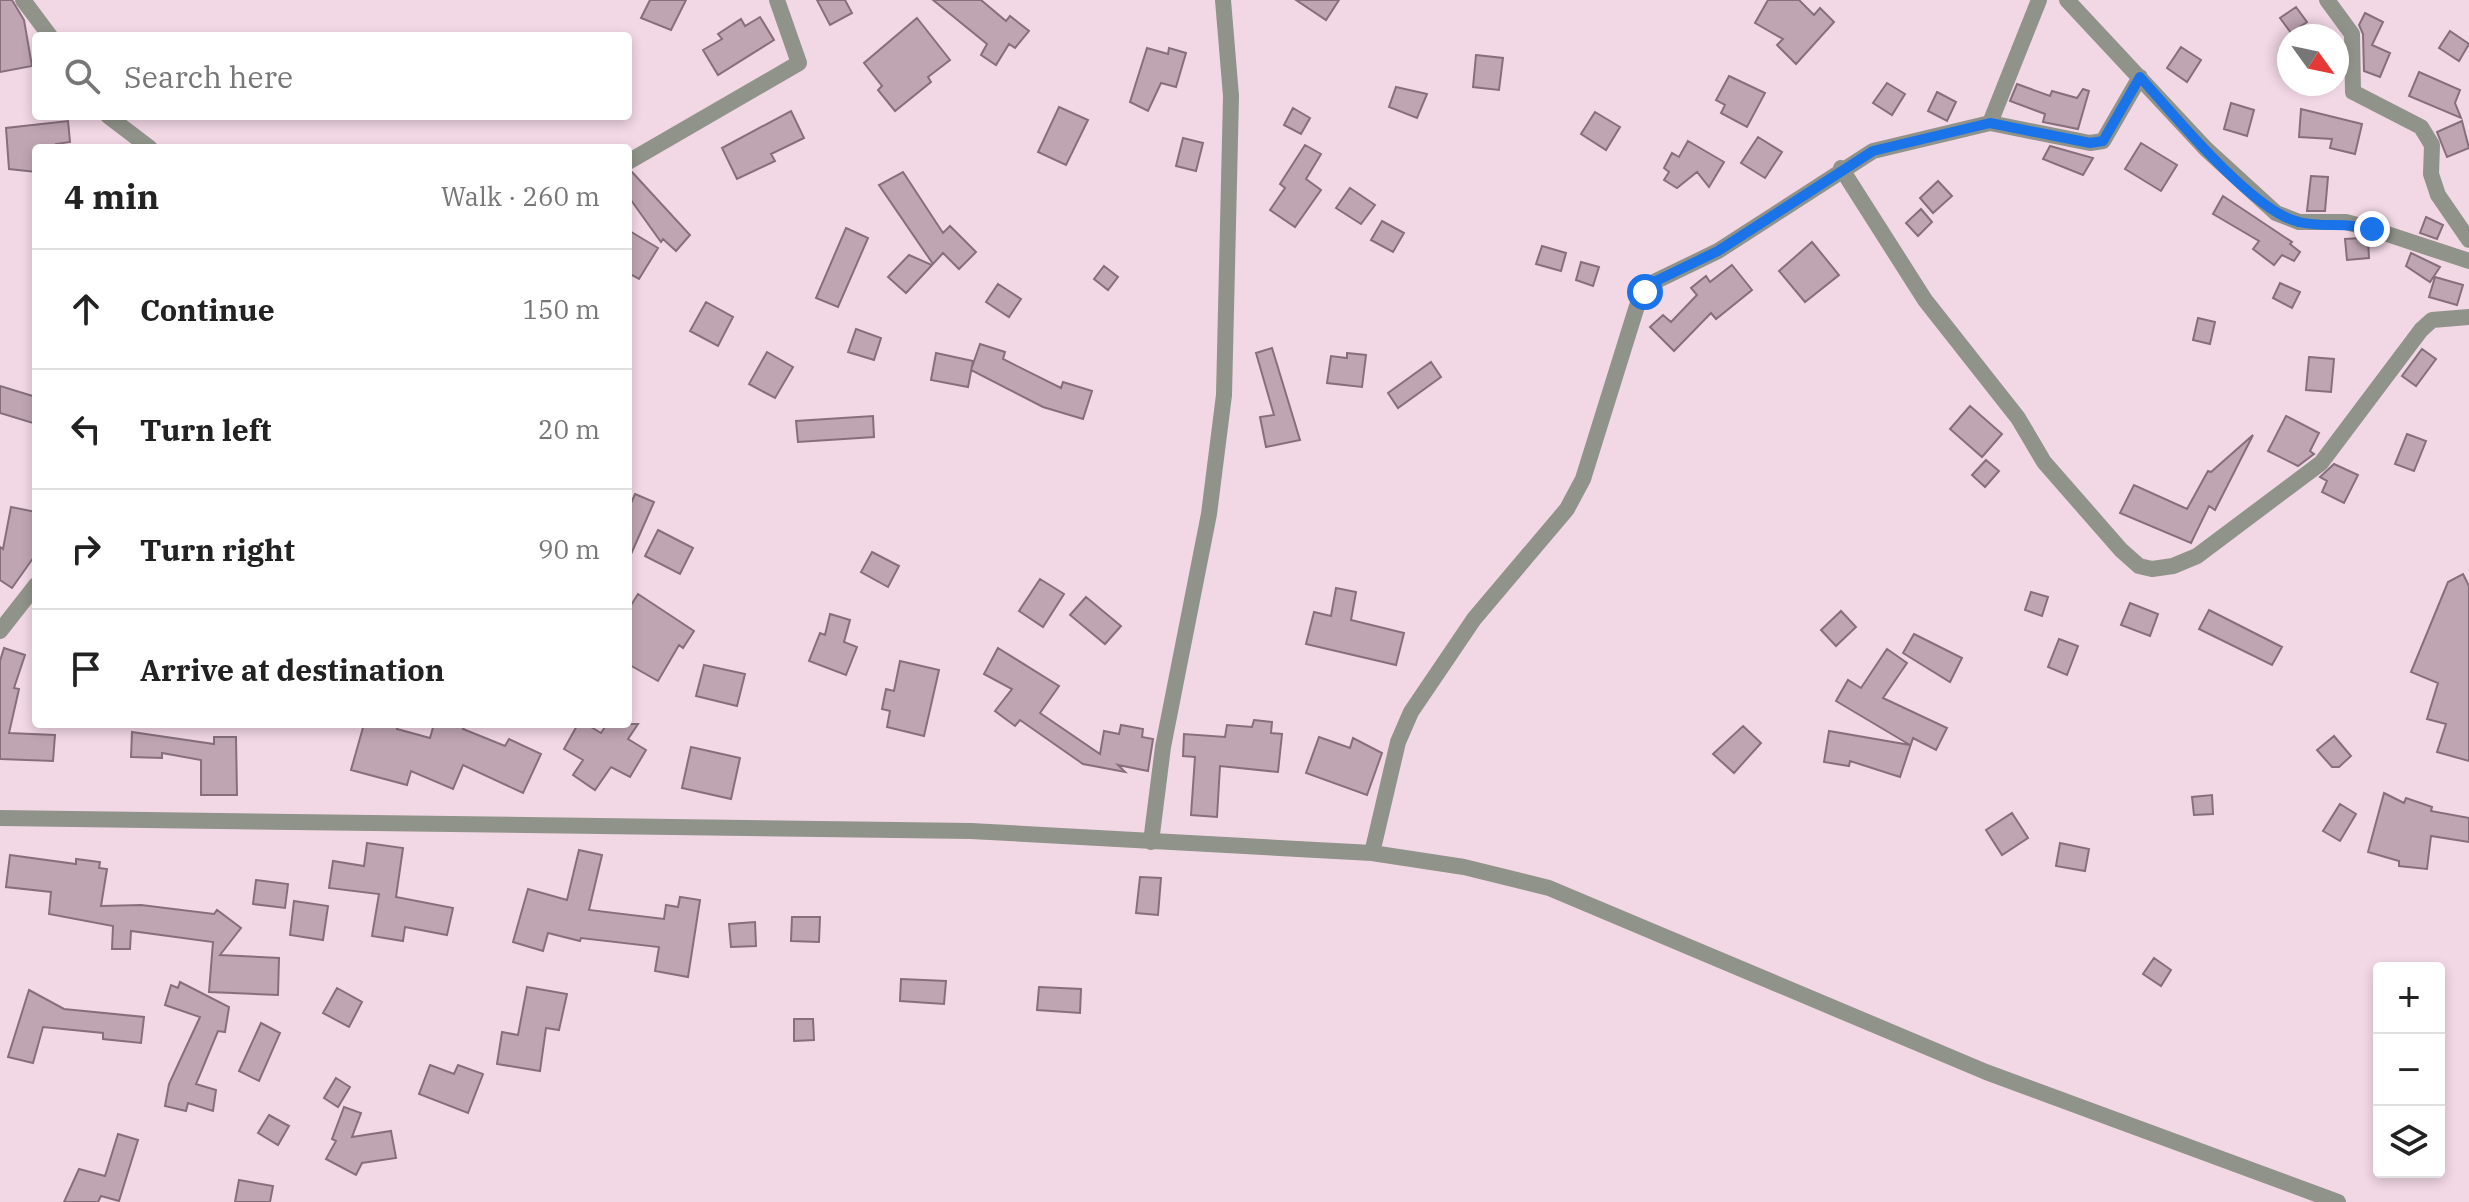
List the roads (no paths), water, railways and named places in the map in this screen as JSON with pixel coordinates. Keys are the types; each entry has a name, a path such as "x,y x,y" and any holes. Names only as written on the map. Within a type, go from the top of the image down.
{"street":[{"path":"23,0 47,32"},
{"path":"632,160 799,63 777,0"},
{"path":"1151,842 1163,747 1209,514 1224,395 1231,96 1223,0"},
{"path":"1990,123 2039,0"},
{"path":"2067,0 2206,149 2276,213 2299,222 2346,222 2469,261"},
{"path":"2327,0 2352,34 2353,92 2421,127 2432,145 2431,174 2438,195 2469,240"},
{"path":"1372,853 1398,742 1411,712 1474,619 1567,509 1583,479 1645,292 1656,281 1718,251 1841,168 1873,151 1990,123 2090,143 2103,141 2140,77"},
{"path":"113,120 145,144"},
{"path":"1841,168 1925,300 2018,418 2044,462 2121,550 2139,566 2152,569 2197,556 2321,463 2421,330 2432,320 2469,317"},
{"path":"0,631 32,590"},
{"path":"0,818 971,831 1372,853 1464,867 1549,888 1986,1072 2338,1202"}]}
